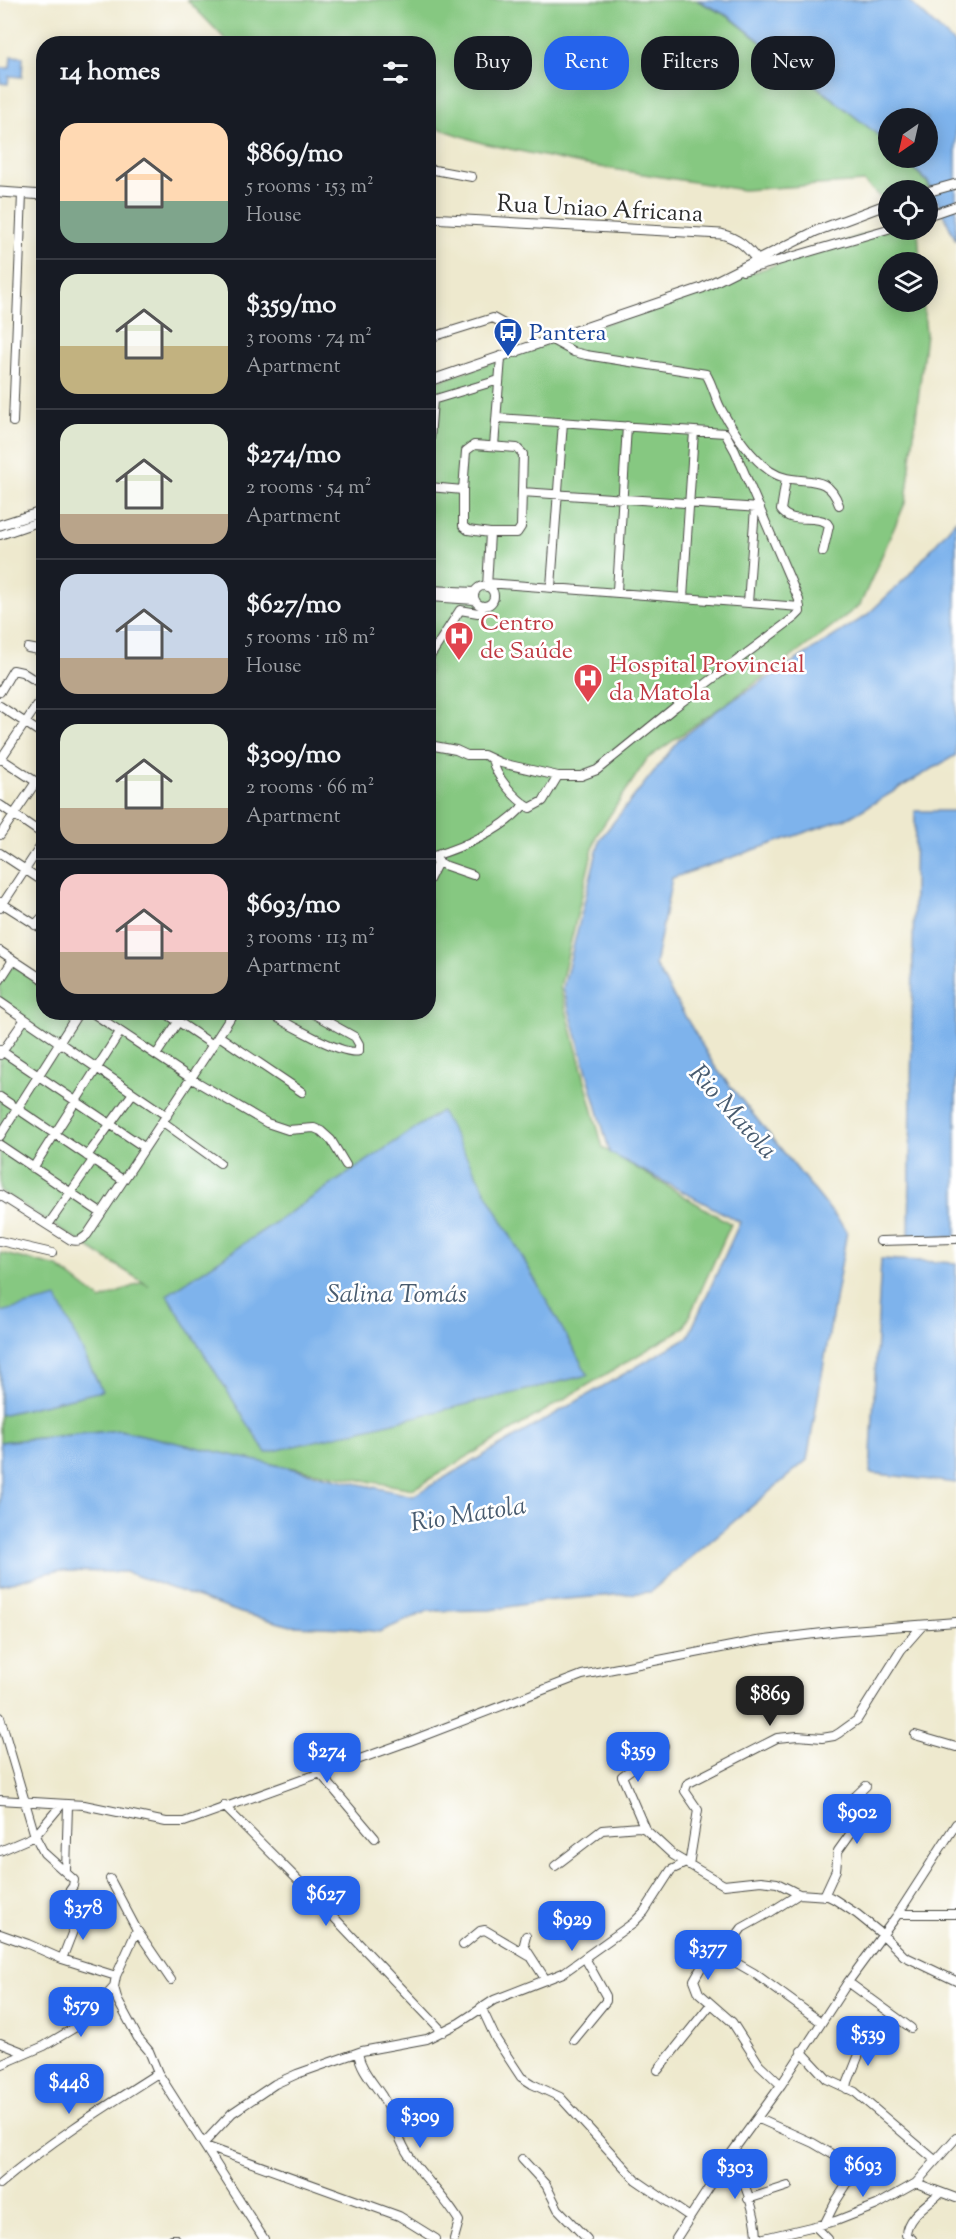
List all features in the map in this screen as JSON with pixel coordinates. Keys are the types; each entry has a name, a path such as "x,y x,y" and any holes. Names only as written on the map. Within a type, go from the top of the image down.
{"main road":[{"path":"938,189 956,184"},
{"path":"0,192 36,195"},
{"path":"436,379 702,288 816,231 878,208"},
{"name":"Rua Uniao Africana","path":"436,218 721,234 743,243 758,261"},
{"path":"0,525 36,514"}],"street":[{"path":"436,170 472,177"},
{"path":"13,422 22,194"},
{"path":"938,212 956,206"},
{"path":"733,274 878,232"},
{"path":"436,336 493,318 504,324 516,353"},
{"path":"552,340 573,352 586,355 706,374 722,409 750,452 765,467 786,479 826,484 836,495 839,505"},
{"path":"494,446 501,358"},
{"path":"436,399 499,380"},
{"path":"436,746 481,755 501,763 558,776 581,776 597,770 675,706 795,617 800,607 782,558 728,437 720,432 497,418"},
{"path":"551,586 563,422"},
{"path":"617,591 627,426"},
{"path":"683,598 694,430"},
{"path":"474,446 494,446 517,447 524,454 521,527 517,533 490,533 468,530 463,526 466,451 474,446"},
{"path":"786,479 781,510 790,517 820,519 827,523 829,526 823,552"},
{"path":"436,488 463,490"},
{"path":"522,492 758,508"},
{"path":"748,603 758,508"},
{"path":"0,535 36,523"},
{"path":"483,606 493,600 492,591 487,585 490,533"},
{"path":"475,596 481,587 487,585 551,586 800,607"},
{"path":"436,591 475,596 483,606"},
{"path":"436,597 475,596"},
{"path":"436,647 460,610 481,613 483,606"},
{"path":"28,648 36,650"},
{"path":"0,692 13,670 22,672 36,681"},
{"path":"0,706 36,730"},
{"path":"36,707 0,759 36,782"},
{"path":"492,759 495,772 503,779 514,798 532,808 540,803 558,776"},
{"path":"0,835 36,790"},
{"path":"0,805 36,830"},
{"path":"436,857 512,818 524,805"},
{"path":"0,853 36,877"},
{"path":"35,925 1,905 36,853"},
{"path":"436,859 473,875"},
{"path":"0,951 36,975"},
{"path":"0,980 13,960"},
{"path":"0,1002 133,1093 220,1163"},
{"path":"25,1019 1,1052 144,1148"},
{"path":"0,1136 74,1020"},
{"path":"103,1020 192,1079 278,1127 288,1130 318,1129 331,1140 346,1165"},
{"path":"175,1020 213,1045"},
{"path":"0,1195 76,1242 87,1235 229,1020"},
{"path":"282,1020 316,1039 351,1052 359,1051 359,1044 355,1038 324,1020"},
{"path":"156,1055 178,1022"},
{"path":"33,1168 120,1032"},
{"path":"219,1036 302,1092"},
{"path":"48,1226 110,1124 133,1093"},
{"path":"0,1097 123,1180"},
{"path":"0,1145 101,1213"},
{"path":"880,1241 956,1239"},
{"path":"0,1241 52,1253"},
{"path":"0,1800 97,1807 184,1822 589,1674 758,1641 850,1630 956,1622"},
{"path":"688,1864 698,1810 685,1791 687,1784 777,1738 798,1736 822,1738 839,1733 857,1720 901,1650 923,1625"},
{"path":"0,1717 35,1836 44,1853 66,1871 74,1883 60,1905 74,1916 76,1923 62,1959"},
{"path":"915,1735 956,1747"},
{"path":"645,1829 622,1776 664,1746"},
{"path":"320,1773 375,1838"},
{"path":"824,1896 836,1870 838,1851 853,1830 843,1808 866,1786"},
{"path":"0,1851 35,1836 65,1804"},
{"path":"65,1804 66,1871"},
{"path":"224,1806 308,1890 443,2032"},
{"path":"676,2239 730,2155 781,2085 848,1982 898,1914 956,1824"},
{"path":"555,1866 602,1830 639,1827 645,1829 688,1864 724,1885 761,1881 777,1882 799,1894 824,1896 846,1906 883,1935 904,1956 956,1981"},
{"path":"205,2145 232,2113 275,2084 358,2053 427,2039 443,2032 481,2007 563,1973 633,1923 644,1912 671,1870 688,1864"},
{"path":"110,1879 137,1930 171,1980"},
{"path":"781,2085 759,2064 732,2022 699,1993 694,1980 702,1966 721,1954 742,1928 769,1914 799,1894"},
{"path":"898,1914 956,1914"},
{"path":"137,1930 116,1976 114,1987 118,2001 138,2038 149,2051 158,2073 264,2239"},
{"path":"463,1945 480,1931 485,1930 529,1956"},
{"path":"0,1934 62,1959 116,1976"},
{"path":"526,1936 524,1944 529,1956 546,1980"},
{"path":"721,1954 766,1981 821,2022"},
{"path":"573,2040 606,2001 603,1989 585,1958"},
{"path":"848,1982 911,2028"},
{"path":"0,2065 44,2046 81,2024 114,1987"},
{"path":"658,2070 711,2004"},
{"path":"481,2007 496,2039 521,2077 560,2097 636,2180 690,2217"},
{"path":"848,2088 848,2082 864,2042"},
{"path":"0,2043 25,2053"},
{"path":"801,2051 827,2079 855,2092 935,2160"},
{"path":"358,2053 362,2067 390,2110 406,2152 424,2178 449,2205 459,2221 454,2239"},
{"path":"0,2184 28,2160 88,2117 158,2073"},
{"path":"757,2118 813,2143 854,2167 854,2173 825,2223"},
{"path":"730,2155 748,2199 759,2239 866,2211 916,2183 956,2138"},
{"path":"205,2145 399,2216 436,2239"},
{"path":"522,2159 546,2185 558,2209 587,2239"},
{"path":"916,2183 956,2198"},
{"path":"748,2199 788,2186"},
{"path":"912,2239 906,2235 906,2227 940,2193"},
{"path":"815,2226 828,2239"}],"green space":[{"path":"187,0 696,0 729,17 753,36 751,36 751,90 821,90 878,135 878,168 912,168 925,180 878,180 878,195 864,182 743,190 581,164 482,143 436,127 436,36 222,36"},
{"path":"878,229 878,240 919,240 919,252 878,252 878,312 924,312 926,333 906,501 860,605 785,662 647,759 596,836 560,987 603,1148 731,1224 684,1328 413,1489 265,1463 120,1430 0,1442 0,1253 58,1267 101,1300 142,1282 149,1286 0,1191 0,1055 23,1019 0,1001 0,983 12,965 36,979 36,1020 436,1020 436,382"}],"water":[{"path":"697,0 908,0 956,45 956,241 938,203 938,180 926,180 913,168 938,168 938,108 878,108 878,135 822,90 835,90 835,36 754,36 730,17"},
{"path":"11,56 23,57 22,77 9,76 8,84 0,83 0,68 10,68"},
{"name":"Rio Matola","path":"956,520 956,755 850,817 672,878 655,965 715,1067 847,1231 807,1460 650,1592 544,1601 490,1610 428,1611 379,1632 347,1628 291,1626 241,1613 126,1572 55,1571 0,1586 0,1442 120,1430 413,1496 688,1337 740,1222 610,1153 563,988 600,839 679,740 722,707 866,616 908,576"},
{"path":"915,811 956,811 956,1237 909,1237"},
{"name":"Salina Tomás","path":"441,1111 588,1375 266,1453 167,1295"},
{"path":"881,1259 956,1263 956,1483 870,1473"},
{"path":"57,1298 102,1391 0,1415 0,1312"}],"place":[{"name":"Pantera","path":"508,358"},
{"name":"Centro de Saúde","path":"459,662"},
{"name":"Hospital Provincial da Matola","path":"588,704"}]}
